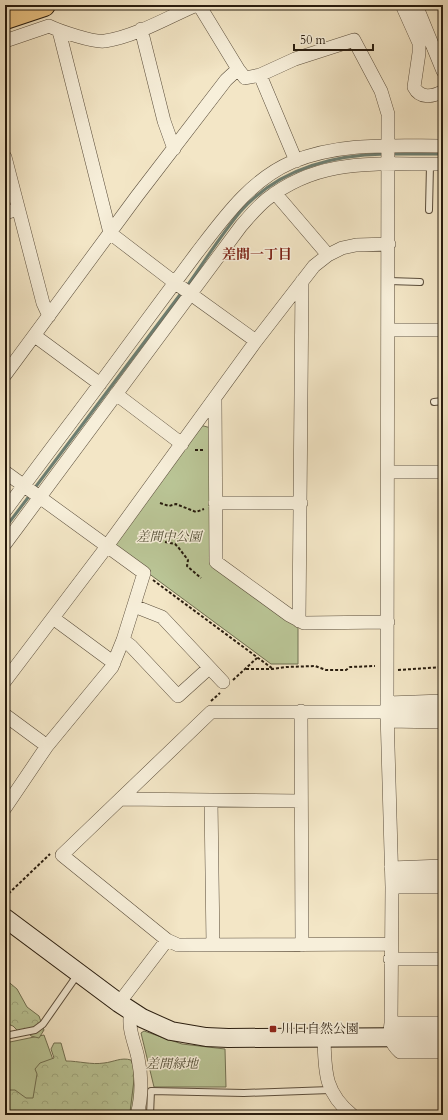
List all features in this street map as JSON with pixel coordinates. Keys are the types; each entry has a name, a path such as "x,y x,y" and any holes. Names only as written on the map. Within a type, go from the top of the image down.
{"highway":[{"path":"5,18 44,5"}],"street":[{"path":"5,41 49,26 59,31 104,42 141,29 198,5 245,78 260,74 295,59 354,40 381,91 388,114 389,146 388,712 394,878 390,944 393,1032 394,1047 400,1052 443,1052"},
{"path":"402,5 419,43 414,87 420,94 426,96 432,96 443,91"},
{"path":"416,5 443,71"},
{"path":"141,29 164,121 174,149"},
{"path":"59,31 110,233 190,294 256,341"},
{"path":"5,375 226,80 238,69"},
{"path":"260,74 296,161"},
{"path":"5,511 174,282 231,209 256,186 273,173 311,155 332,151 389,146 443,146"},
{"path":"5,157 43,303 49,316"},
{"path":"5,544 241,226 266,200 301,178 331,168 361,164 443,164"},
{"path":"275,193 328,255"},
{"path":"5,213 18,209"},
{"path":"7,675 53,618 256,341 314,266 328,255 342,248 356,245 389,244"},
{"path":"300,621 302,281"},
{"path":"389,330 443,330"},
{"path":"35,336 100,384"},
{"path":"116,394 182,444"},
{"path":"215,398 216,562 304,623 388,622"},
{"path":"5,472 144,573 123,640 114,662 47,746 5,808"},
{"path":"388,472 443,472"},
{"path":"215,506 300,503"},
{"path":"134,606 162,617 223,682"},
{"path":"53,618 114,662"},
{"path":"123,640 131,646 178,696 210,668"},
{"path":"388,712 443,701"},
{"path":"390,944 178,945 167,940 62,855 211,712 443,712"},
{"path":"301,712 302,945"},
{"path":"388,712 443,722"},
{"path":"5,715 47,746"},
{"path":"121,799 301,801"},
{"path":"211,800 213,945"},
{"path":"394,878 443,866"},
{"path":"394,878 443,878"},
{"path":"394,878 443,887"},
{"path":"5,918 125,1008 171,1031 206,1037 324,1038 393,1032 443,1023"},
{"path":"137,1115 140,1103 141,1076 125,1008 167,940"},
{"path":"390,959 443,959"},
{"path":"393,1032 443,1037"},
{"path":"324,1038 326,1070 330,1090 339,1104 352,1115"}],"lane":[{"path":"430,164 430,210"},
{"path":"389,281 420,282"},
{"path":"434,402 443,402"},
{"path":"5,1036 35,1030 43,1024 79,973"},
{"path":"150,1115 151,1091 244,1094 330,1090"}],"path":[{"path":"160,503 169,506 176,504 196,512 215,506"},
{"path":"165,542 175,544 178,547 188,560 187,566 201,578"},
{"path":"150,577 272,670"},
{"path":"245,669 272,670 286,667 315,666 326,670 346,670 350,667 379,666"},
{"path":"393,670 412,671 443,667"}],"green space":[{"name":"差間中公園","path":"200,425 211,428 212,564 298,627 298,664 271,664 117,550 115,541"},
{"path":"5,979 17,989 27,1007 39,1016 44,1030 39,1038 31,1036 25,1028 19,1032 13,1026 5,1023"},
{"name":"差間緑地","path":"144,1031 182,1044 225,1049 226,1087 154,1087 141,1033"},
{"path":"44,1035 56,1068 133,1066 137,1092 133,1115 5,1115 5,1043"},
{"path":"54,1043 61,1043 66,1061 99,1063 121,1059 131,1060 135,1072 130,1112 127,1115 5,1115 5,1090 15,1090 26,1098 33,1098 37,1074 35,1069 40,1063 54,1058 51,1049"}],"waterway":[{"path":"187,286 219,239 240,212 255,197 271,185 288,175 325,162 365,155 385,154"},
{"path":"391,154 443,154"},
{"path":"34,489 182,292"},
{"path":"5,528 30,495"}],"place":[{"name":"川口自然公園","path":"273,1029"}],"district":[{"name":"差間一丁目","path":"257,254"}]}
